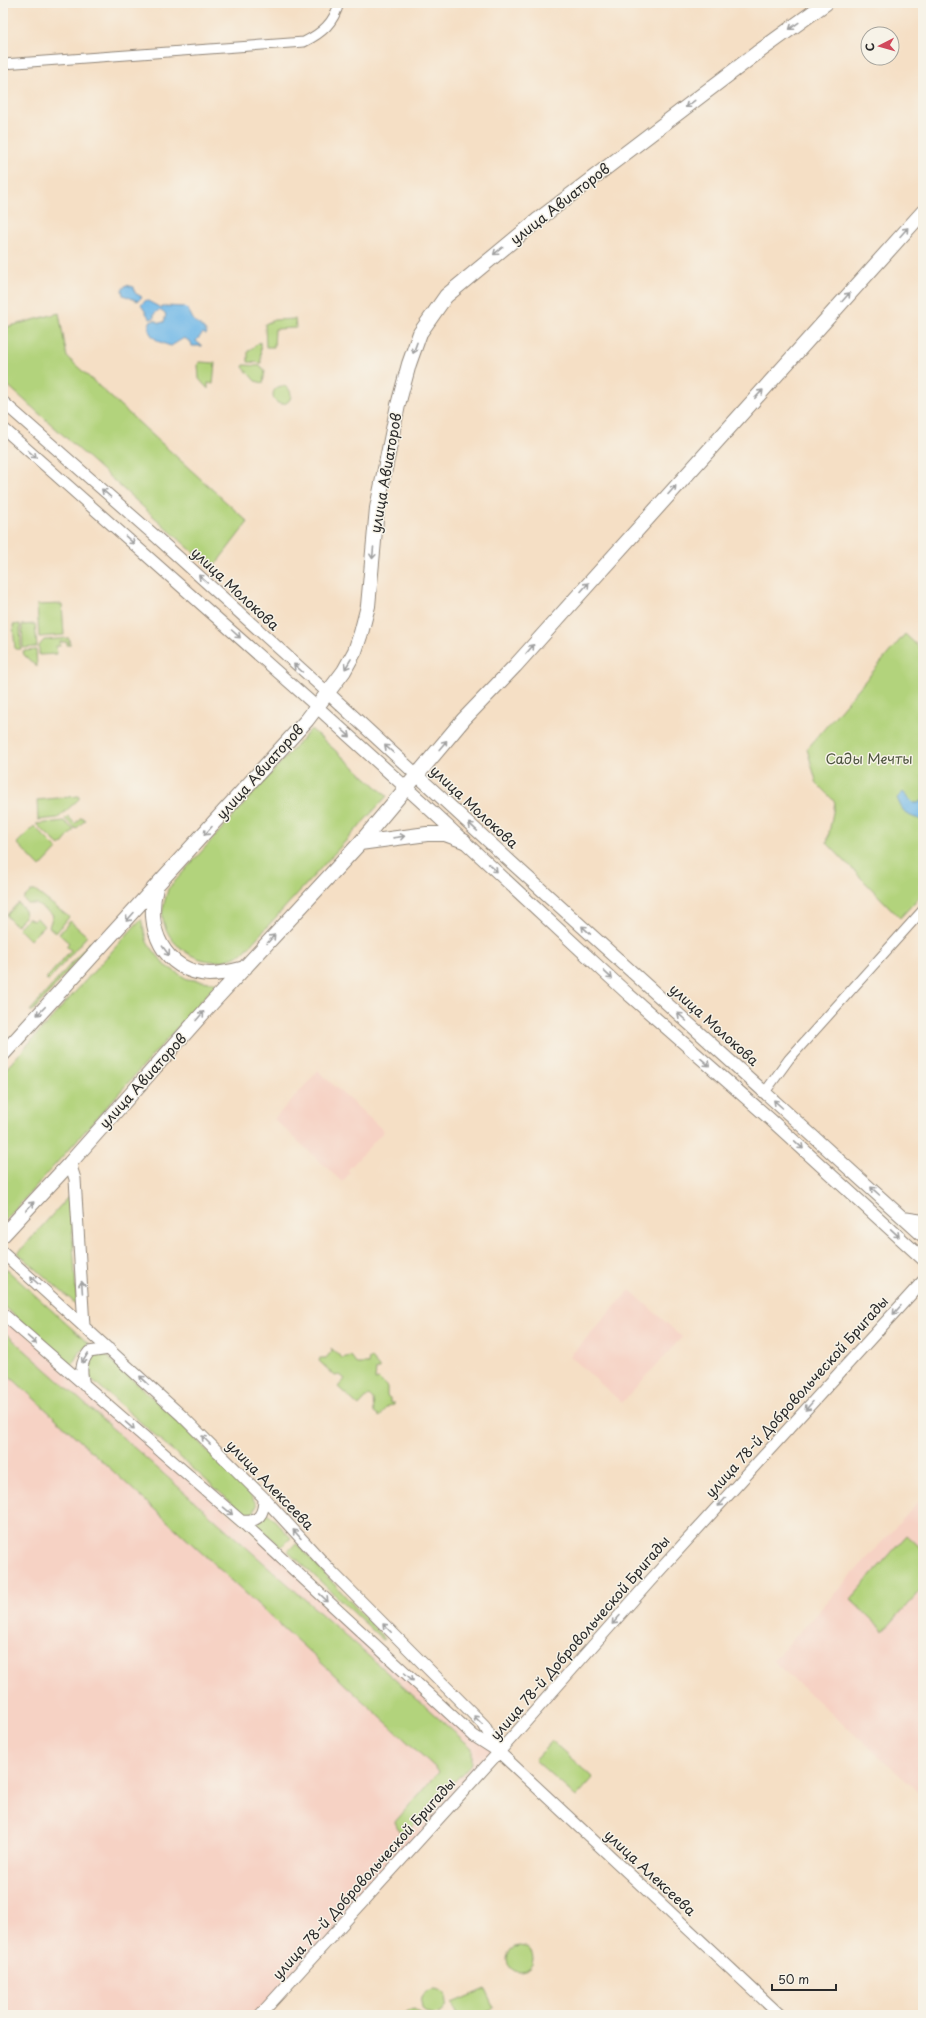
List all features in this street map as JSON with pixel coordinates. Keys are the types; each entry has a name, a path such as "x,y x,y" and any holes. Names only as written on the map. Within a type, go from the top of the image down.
{"main road":[{"name":"улица Авиаторов","path":"3,1054 156,888 307,720 328,693 355,651 368,606 377,508 398,405 409,364 420,333 446,296 538,219 757,53 826,3"},
{"name":"улица Авиаторов","path":"3,1235 70,1163 208,1007 360,843 464,720 515,666 923,212"},
{"name":"улица Молокова","path":"328,693 512,863 923,1236"},
{"path":"317,707 407,788 628,994 770,1119 923,1259"},
{"path":"360,843 427,834 445,834 464,841"},
{"path":"156,888 152,902 154,926 157,940 169,956 185,968 208,974 245,968"},
{"path":"903,1218 923,1221"}],"street":[{"path":"3,64 304,42 317,36 329,26 339,3"},
{"name":"улица Молокова","path":"3,402 153,534 328,693"},
{"path":"3,428 317,707"},
{"path":"765,1092 789,1059 923,910"},
{"path":"70,1163 74,1179 84,1326"},
{"name":"улица Алексеева","path":"3,1253 182,1416 264,1498 331,1571 484,1725 499,1752"},
{"name":"улица 78-й Добровольческой Бригады","path":"260,2015 499,1752 649,1582 923,1281"},
{"name":"улица Алексеева","path":"3,1314 241,1521 468,1731 499,1752 780,2015"},
{"path":"84,1385 81,1363 85,1357 89,1352 109,1349"},
{"path":"241,1521 249,1522 258,1519 262,1514 264,1498"}],"shaded area":[{"path":"318,1071 384,1131 348,1170 350,1173 342,1182 274,1119"},
{"path":"630,1290 682,1337 622,1403 570,1356"},
{"path":"3,1314 499,1752 260,2015 3,2015"},
{"path":"923,1497 923,1796 773,1661"}],"green space":[{"path":"59,313 67,357 248,522 212,569 3,381 3,328"},
{"path":"295,319 296,328 275,329 274,347 266,347 265,324 274,320"},
{"path":"260,342 261,363 248,362 248,351"},
{"path":"200,362 215,363 213,384 208,383 208,389 199,379 198,364"},
{"path":"244,365 261,366 265,371 263,383 255,381 243,367"},
{"path":"282,386 288,389 291,395 288,401 282,404 276,401 273,395 276,389"},
{"path":"62,604 64,635 39,637 37,605"},
{"path":"20,624 21,649 15,649 13,625"},
{"path":"35,624 37,647 23,648 22,625"},
{"name":"Сады Мечты","path":"905,634 923,651 923,893 900,918 827,843 835,802 817,784 807,749"},
{"path":"69,638 70,645 67,645 67,642 60,642 60,646 56,646 57,654 39,655 39,646 44,640"},
{"path":"36,650 37,667 24,655 23,651"},
{"path":"311,729 387,796 243,953 220,961 211,961 192,956 176,944 170,937 166,928 163,919 163,912 168,889"},
{"path":"79,796 79,799 58,818 38,820 37,800"},
{"path":"68,816 75,824 81,817 85,820 76,829 65,819"},
{"path":"64,821 74,830 60,846 36,824"},
{"path":"34,826 57,849 40,867 17,843"},
{"path":"31,891 35,891 69,917 56,933 49,927 53,915 36,904 28,904 23,899"},
{"path":"18,903 24,909 25,917 16,926 7,915"},
{"path":"28,918 33,921 37,918 44,926 30,940 18,928"},
{"path":"141,919 147,942 165,965 187,979 217,983 3,1223 3,1072"},
{"path":"70,921 87,936 48,981 46,979 71,950 66,946 69,943 59,934"},
{"path":"90,942 91,945 33,1011 30,1011"},
{"path":"70,1195 77,1305 18,1253"},
{"path":"4,1267 90,1345 79,1352 71,1367 3,1305"},
{"path":"3,1331 472,1748 472,1763 402,1837 395,1822 439,1771 3,1370"},
{"path":"331,1348 342,1358 351,1356 357,1364 368,1364 369,1358 371,1358 379,1367 379,1369 376,1369 375,1380 379,1379 387,1387 387,1396 390,1398 390,1403 394,1403 394,1405 388,1406 380,1417 374,1413 373,1399 369,1395 359,1406 338,1387 345,1379 340,1375 335,1376 319,1361 320,1358 326,1358 332,1351"},
{"path":"95,1354 104,1354 175,1418 249,1493 257,1505 254,1512 249,1514 241,1511 88,1376 84,1366 87,1359"},
{"path":"267,1512 291,1538 281,1547 256,1524"},
{"path":"907,1535 923,1550 923,1587 884,1631 850,1599"},
{"path":"296,1543 385,1639 383,1640 288,1551"},
{"path":"552,1741 593,1778 576,1797 535,1760"},
{"path":"520,1946 529,1950 533,1959 529,1968 520,1972 511,1968 507,1959 511,1950"},
{"path":"434,1989 443,1993 447,2002 443,2011 434,2015 425,2011 421,2002 425,1993"},
{"path":"485,1989 494,2008 478,2015 457,2015 452,2003"},
{"path":"414,2009 424,2015 403,2015 410,2010"}],"water":[{"path":"126,285 134,287 135,293 142,297 138,301 123,295 122,290"},
{"path":"146,300 161,308 165,306 185,307 194,321 207,333 206,335 203,333 196,341 202,346 192,346 191,342 184,338 171,346 154,338 149,331 150,322 155,320 159,323 164,322 166,314 159,310 154,314 154,318 150,319 141,305"},
{"path":"903,792 913,803 918,803 923,800 923,820 909,815 901,807 897,798"}]}
